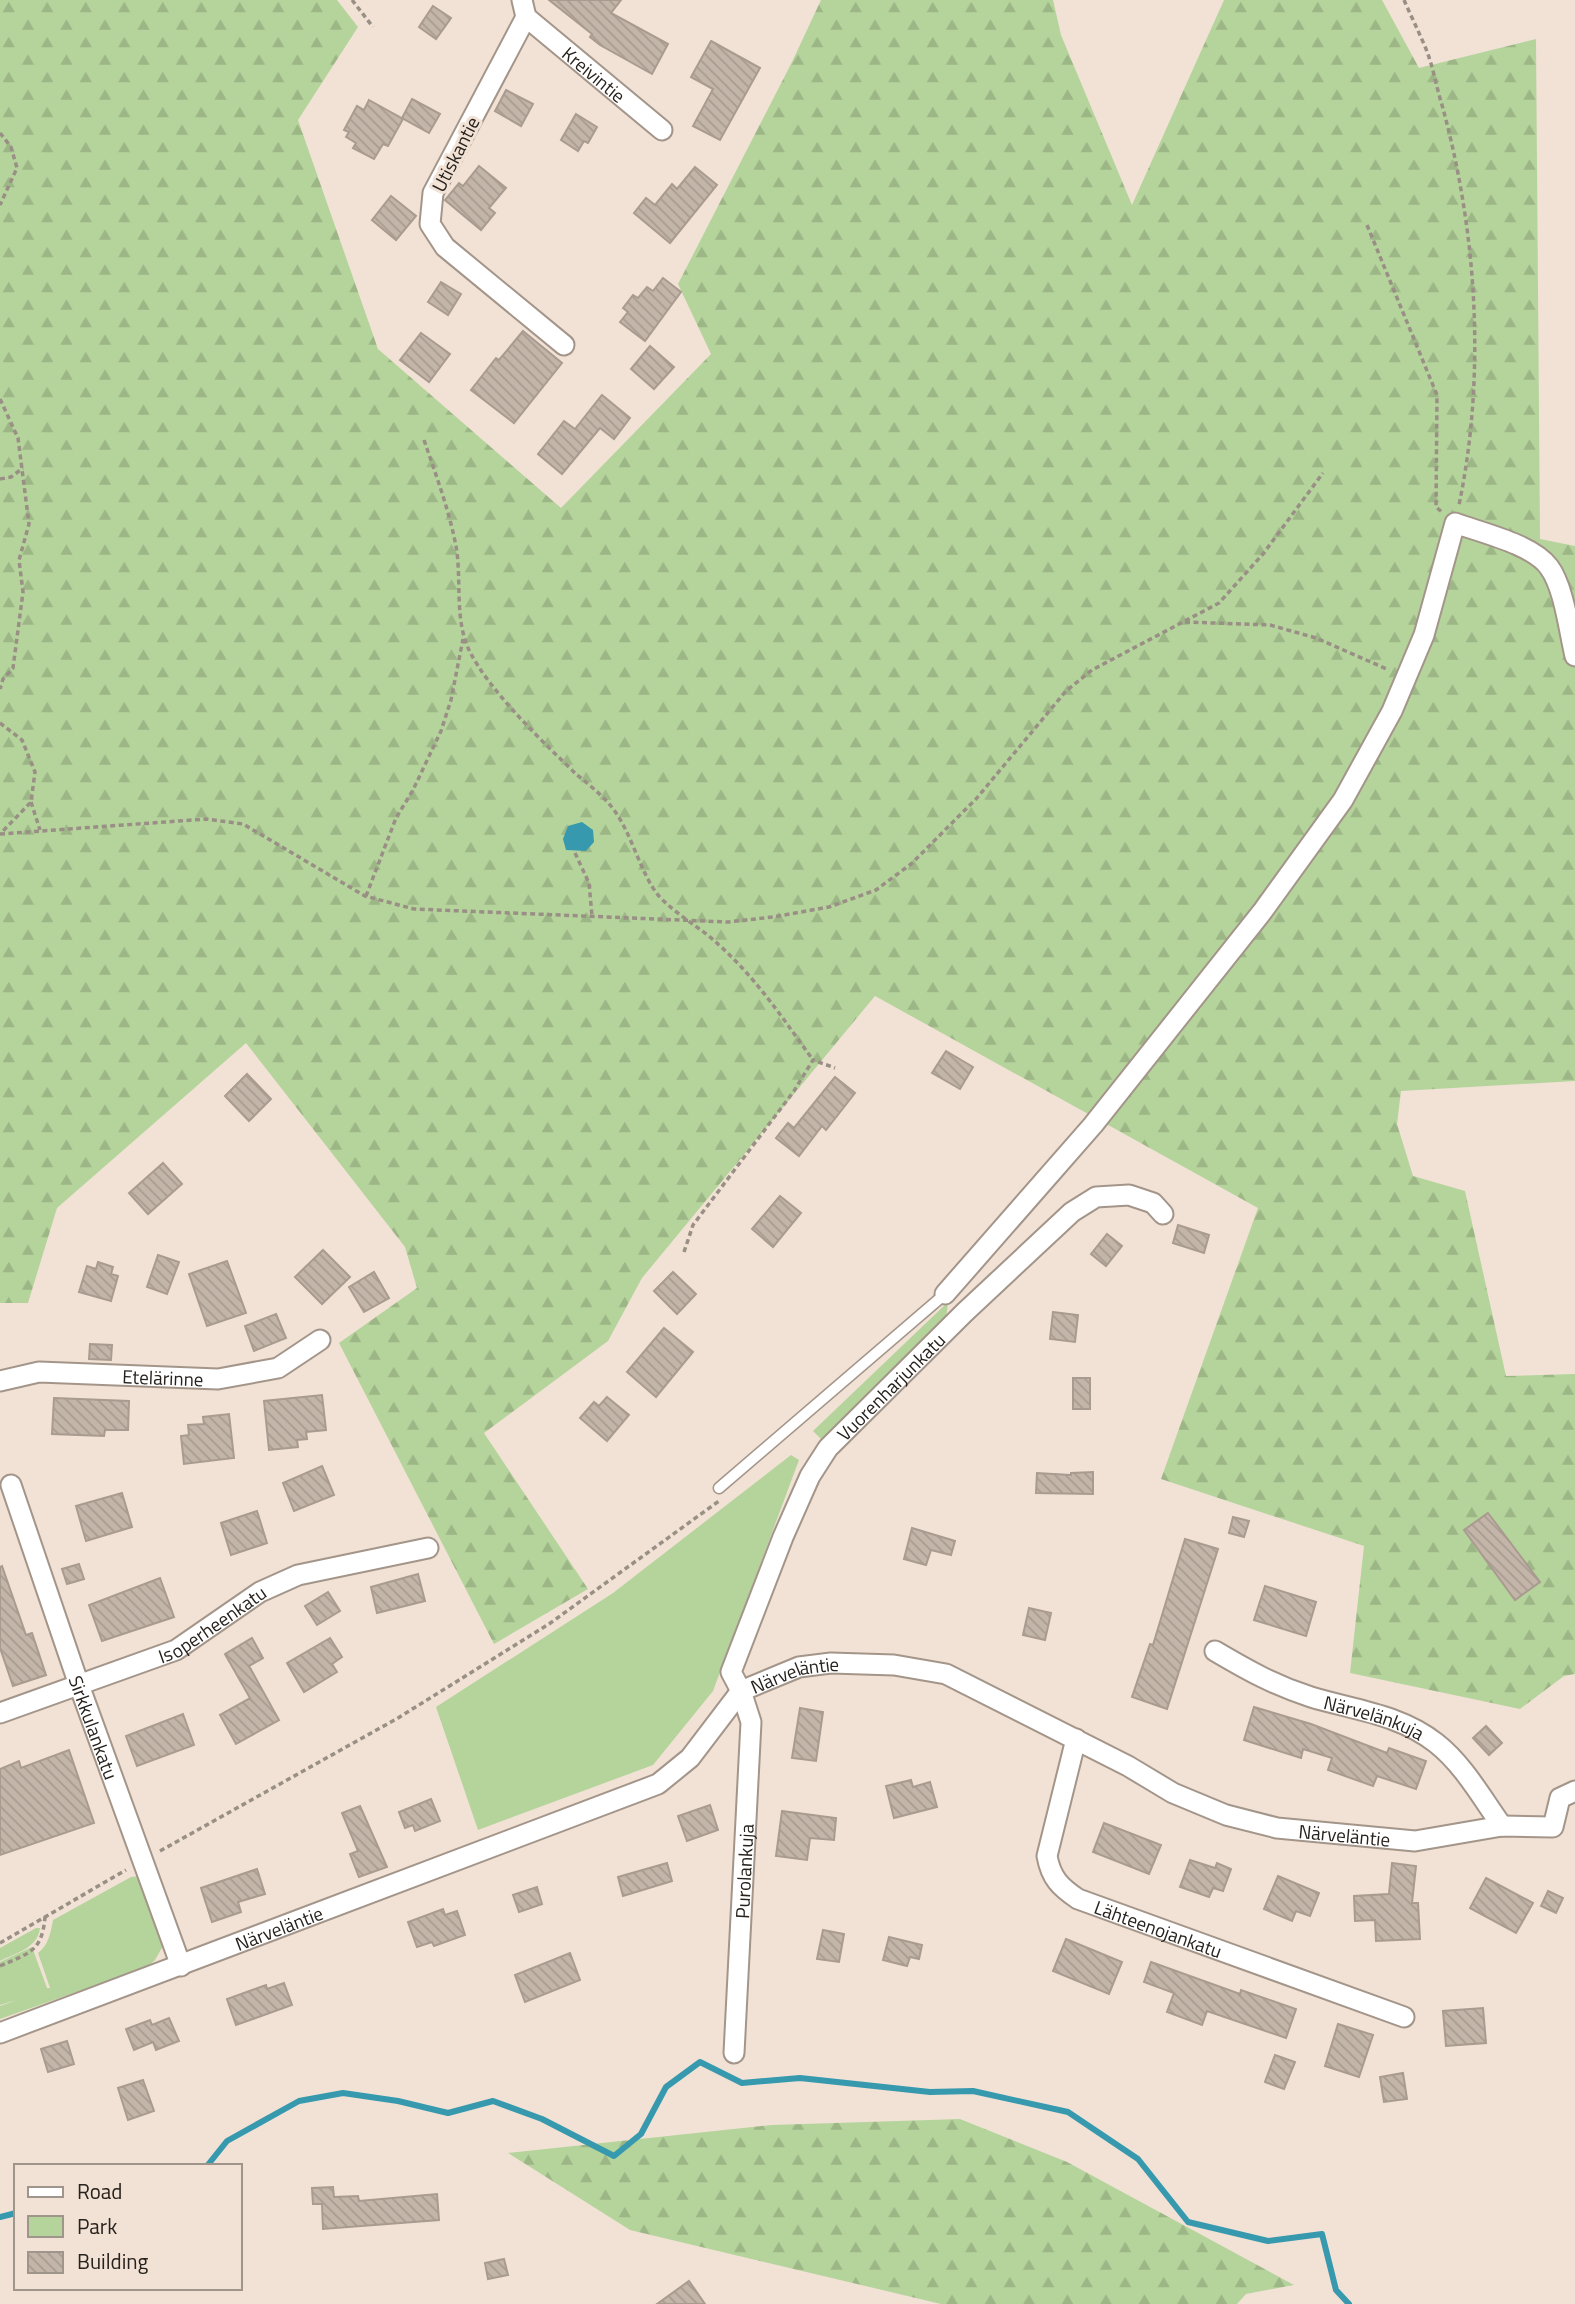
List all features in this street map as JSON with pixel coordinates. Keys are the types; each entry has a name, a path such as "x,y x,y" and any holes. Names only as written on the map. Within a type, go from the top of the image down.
{"street":[{"name":"Kreivintie","path":"524,9 662,130"},
{"name":"Utiskantie","path":"524,9 433,193 430,224 445,247 564,345"},
{"path":"945,1294 1093,1125 1262,912 1343,800 1392,711 1424,635 1455,523 1529,550 1549,566 1559,589 1575,656"},
{"name":"Vuorenharjunkatu","path":"741,1691 731,1672 782,1537 810,1476 828,1448 965,1312 1072,1212 1096,1197 1129,1195 1153,1203 1163,1214"},
{"name":"Etelärinne","path":"0,1381 39,1372 218,1379 278,1368 320,1340"},
{"name":"Sirkkulankatu","path":"11,1485 79,1685 181,1966"},
{"name":"Isoperheenkatu","path":"0,1713 176,1650 260,1592 298,1575 428,1548"},
{"name":"Närvelänkuja","path":"1215,1651 1265,1681 1312,1697 1400,1720 1436,1742 1460,1766 1502,1826"},
{"name":"Närveläntie","path":"0,2033 658,1784 690,1758 741,1691 799,1667 831,1663 894,1665 946,1674 1128,1766 1173,1793 1226,1815 1277,1828 1415,1841 1502,1826 1553,1827 1560,1798 1575,1791"},
{"name":"Purolankuja","path":"734,2053 751,1722 741,1691"},
{"name":"Lähteenojankatu","path":"1076,1739 1047,1856 1050,1871 1059,1886 1078,1899 1404,2017"}],"lane":[{"path":"723,1492 945,1294"}],"path":[{"path":"352,0 373,27"},
{"path":"1404,0 1427,51 1454,148 1470,257 1473,370 1469,435 1455,523"},
{"path":"0,133 11,147 17,168 0,205"},
{"path":"1367,225 1437,396 1436,507 1455,523"},
{"path":"0,399 18,438 29,524 19,560 23,592 13,668 3,679 0,689"},
{"path":"365,896 396,818 413,790 441,731 451,700 463,637 456,548 450,518 424,440"},
{"path":"0,479 11,477 23,468"},
{"path":"31,802 0,834 206,819 243,824 365,896 414,909 728,922 829,907 876,890 911,864 976,799 1066,691 1092,670 1219,603 1263,554 1323,473"},
{"path":"1183,622 1270,625 1316,638 1406,677"},
{"path":"463,637 471,654 491,682 533,731 611,806 625,827 656,891 670,908 719,944 744,970 813,1060 835,1069"},
{"path":"0,723 22,740 35,772 31,802 40,830"},
{"path":"575,853 589,883 592,916"},
{"path":"684,1252 693,1225 813,1060"},
{"path":"0,1943 398,1718 549,1624 723,1492"},
{"path":"0,1966 31,1952 43,1937 45,1917"}],"green space":[{"path":"0,0 337,0 358,27 298,120 378,349 561,508 711,354 678,284 821,0 1053,0 1061,35 1132,205 1224,0 1382,0 1419,68 1536,39 1540,539 1575,546 1575,1081 1401,1091 1397,1124 1413,1176 1465,1191 1506,1376 1575,1374 1575,1674 1564,1676 1520,1709 1350,1673 1364,1546 1161,1479 1258,1208 875,996 642,1278 608,1341 484,1433 588,1589 494,1644 339,1343 417,1288 405,1247 246,1043 57,1208 28,1303 0,1303"},
{"path":"948,1302 946,1320 823,1441 813,1431"},
{"path":"791,1455 799,1460 713,1691 653,1765 478,1830 436,1707 613,1593"},
{"path":"139,1876 163,1946 155,1960 147,1967 0,2019 0,2006 17,2000 0,2005 0,1962 32,1947 47,1988 50,1988 38,1953 47,1943 53,1920 131,1877"},
{"path":"40,1928 31,1945 0,1961 0,1948"},
{"path":"960,2119 1067,2162 1294,2285 1246,2294 1237,2304 941,2304 630,2230 508,2153 772,2125"}],"water":[{"path":"582,822 593,830 594,842 586,851 566,850 563,839 568,826"}],"building":[{"path":"549,0 621,0 611,13 668,44 652,74 600,45 590,37 592,34"},
{"path":"433,6 451,18 436,39 419,27"},
{"path":"711,41 760,68 720,140 693,126 713,89 691,77"},
{"path":"506,90 533,104 521,126 495,111"},
{"path":"412,99 440,114 429,133 402,118"},
{"path":"369,100 403,119 388,146 383,144 374,159 353,148 356,143 346,137 349,132 344,130 357,106 364,110"},
{"path":"576,114 597,127 588,143 584,141 578,151 561,140"},
{"path":"479,166 506,188 489,208 495,213 481,230 445,200 459,183 463,186"},
{"path":"695,167 717,185 670,243 634,213 646,198 655,205 672,184 677,189"},
{"path":"391,196 416,216 396,240 372,220"},
{"path":"663,278 681,292 645,341 620,322 628,312 623,308 633,295 638,298 647,287 653,291"},
{"path":"441,282 461,294 448,315 428,302"},
{"path":"523,331 562,363 514,423 471,390 496,358 499,360"},
{"path":"421,333 450,354 429,382 400,360"},
{"path":"650,346 674,367 654,389 631,369"},
{"path":"602,395 630,418 614,439 600,428 562,474 538,454 564,421 575,429"},
{"path":"946,1051 973,1067 960,1089 932,1073"},
{"path":"247,1074 271,1099 249,1121 225,1096"},
{"path":"835,1077 855,1093 826,1130 822,1126 799,1156 776,1138 788,1123 794,1128"},
{"path":"163,1163 182,1184 148,1214 129,1193"},
{"path":"780,1196 801,1213 773,1247 752,1229"},
{"path":"1178,1225 1209,1235 1204,1253 1173,1243"},
{"path":"1107,1234 1122,1246 1106,1266 1091,1254"},
{"path":"323,1250 350,1277 322,1304 295,1277"},
{"path":"158,1255 179,1262 167,1294 147,1287"},
{"path":"227,1261 246,1313 207,1326 189,1274"},
{"path":"98,1262 113,1267 111,1274 118,1276 111,1301 79,1292 87,1266 96,1269"},
{"path":"374,1272 389,1298 364,1312 349,1287"},
{"path":"673,1272 696,1294 677,1314 654,1291"},
{"path":"1053,1312 1078,1315 1075,1342 1050,1339"},
{"path":"276,1314 286,1338 254,1351 245,1326"},
{"path":"664,1328 693,1352 656,1397 627,1372"},
{"path":"90,1344 112,1345 111,1360 89,1359"},
{"path":"1073,1378 1090,1378 1090,1409 1073,1409"},
{"path":"322,1395 326,1430 306,1432 307,1439 297,1440 298,1447 269,1450 264,1401"},
{"path":"607,1397 629,1415 607,1441 580,1418 594,1402 599,1406"},
{"path":"54,1398 129,1401 128,1430 105,1430 104,1436 52,1434"},
{"path":"229,1414 234,1458 184,1464 181,1436 189,1435 188,1425 204,1424 203,1417"},
{"path":"322,1466 334,1495 294,1511 283,1483"},
{"path":"1093,1472 1093,1494 1036,1493 1037,1473 1071,1475"},
{"path":"122,1493 132,1527 86,1541 76,1506"},
{"path":"257,1511 267,1543 231,1555 221,1523"},
{"path":"1488,1513 1540,1582 1515,1600 1464,1530"},
{"path":"1233,1517 1249,1521 1244,1537 1229,1533"},
{"path":"912,1528 955,1541 951,1555 931,1550 926,1565 904,1559"},
{"path":"1185,1539 1218,1549 1167,1709 1132,1697 1150,1644 1153,1645"},
{"path":"79,1564 84,1579 67,1584 62,1569"},
{"path":"2,1566 26,1635 32,1633 46,1675 13,1686 0,1648"},
{"path":"418,1574 425,1601 377,1613 371,1587"},
{"path":"160,1578 174,1617 102,1641 89,1605"},
{"path":"1265,1586 1316,1602 1306,1636 1254,1620"},
{"path":"328,1592 340,1611 317,1625 305,1606"},
{"path":"1029,1608 1051,1613 1045,1640 1023,1635"},
{"path":"252,1638 263,1658 249,1666 279,1720 236,1744 220,1715 250,1698 225,1654"},
{"path":"330,1638 342,1657 332,1664 337,1672 304,1692 287,1663"},
{"path":"1254,1707 1311,1724 1387,1753 1389,1748 1426,1761 1416,1789 1377,1776 1373,1786 1328,1770 1332,1758 1303,1749 1301,1758 1244,1740"},
{"path":"800,1708 823,1712 816,1761 792,1758"},
{"path":"183,1714 194,1745 137,1766 126,1736"},
{"path":"1486,1726 1502,1743 1489,1755 1473,1738"},
{"path":"69,1750 94,1823 0,1855 0,1769 19,1761 21,1768"},
{"path":"911,1780 913,1787 930,1782 937,1807 894,1818 886,1786"},
{"path":"431,1799 440,1821 415,1831 413,1825 405,1828 399,1812"},
{"path":"710,1805 718,1830 687,1841 678,1816"},
{"path":"360,1806 387,1867 359,1877 350,1854 358,1851 342,1813"},
{"path":"782,1811 836,1818 834,1840 810,1838 807,1860 776,1856"},
{"path":"1104,1823 1161,1845 1149,1874 1093,1852"},
{"path":"1190,1860 1215,1868 1217,1863 1231,1869 1223,1891 1213,1888 1209,1897 1180,1887"},
{"path":"667,1863 672,1881 623,1896 618,1877"},
{"path":"1392,1863 1416,1866 1412,1903 1418,1903 1420,1939 1376,1941 1375,1920 1355,1921 1354,1896 1389,1894"},
{"path":"257,1869 265,1894 238,1902 241,1912 212,1922 201,1888"},
{"path":"1278,1876 1319,1893 1310,1916 1296,1911 1292,1921 1264,1909"},
{"path":"1486,1878 1533,1903 1516,1933 1470,1908"},
{"path":"537,1887 542,1904 519,1912 513,1895"},
{"path":"1548,1891 1563,1898 1556,1913 1541,1906"},
{"path":"443,1909 445,1915 457,1911 465,1935 434,1946 432,1942 417,1947 408,1922"},
{"path":"823,1930 844,1934 839,1962 817,1959"},
{"path":"889,1937 922,1945 919,1959 910,1957 907,1966 883,1960"},
{"path":"1066,1939 1122,1962 1109,1994 1053,1971"},
{"path":"570,1953 580,1980 525,2002 515,1975"},
{"path":"1151,1962 1240,1994 1241,1990 1296,2009 1286,2038 1207,2011 1202,2025 1167,2012 1174,1993 1144,1982"},
{"path":"284,1983 292,2005 236,2025 227,1999 266,1985 267,1989"},
{"path":"1483,2008 1486,2043 1446,2046 1443,2011"},
{"path":"169,2018 179,2041 156,2050 153,2042 134,2050 126,2029 150,2020 152,2025"},
{"path":"1338,2024 1373,2035 1359,2077 1325,2066"},
{"path":"67,2041 74,2064 48,2072 41,2049"},
{"path":"1275,2055 1295,2062 1284,2089 1265,2082"},
{"path":"1403,2073 1407,2099 1384,2102 1380,2077"},
{"path":"143,2080 154,2111 128,2120 118,2088"},
{"path":"333,2187 334,2197 358,2196 359,2201 437,2194 439,2220 323,2229 322,2204 313,2204 312,2188"},
{"path":"504,2259 508,2275 488,2279 485,2263"},
{"path":"689,2281 705,2304 657,2304"}],"waterway":[{"path":"209,2164 227,2141 299,2101 343,2093 398,2101 448,2113 493,2101 542,2119 614,2156 641,2134 666,2087 700,2062 742,2083 800,2078 930,2092 973,2091 1068,2112 1138,2159 1188,2222 1268,2241 1322,2234 1336,2290 1349,2304"},
{"path":"0,2217 14,2214"}]}
